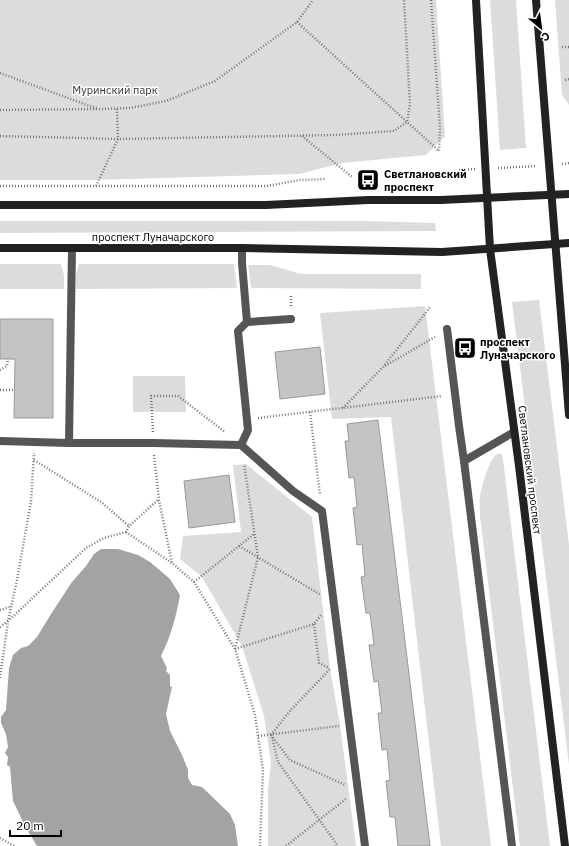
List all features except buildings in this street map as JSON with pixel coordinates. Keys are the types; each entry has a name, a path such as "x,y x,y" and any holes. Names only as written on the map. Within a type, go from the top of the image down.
{"main road":[{"name":"Светлановский проспект","path":"476,0 490,249 565,846"},
{"path":"536,0 554,244 569,415"},
{"path":"0,205 266,205 368,200 441,200 569,194"},
{"name":"проспект Луначарского","path":"0,248 242,248 428,252 569,243"}],"street":[{"path":"69,443 72,248"},
{"path":"242,248 247,322"},
{"path":"241,445 248,430 238,331 247,322 291,319"},
{"path":"447,329 512,846"},
{"path":"464,461 514,432"},
{"path":"0,441 69,443 153,442 241,445 293,491 322,512 365,846"}],"path":[{"path":"0,110 117,109 166,101 215,81 297,22 313,0"},
{"path":"0,136 118,139 336,135 394,131 407,122 410,104 404,0"},
{"path":"297,22 439,151 440,128 431,0"},
{"path":"562,47 569,47"},
{"path":"0,73 100,109"},
{"path":"96,186 118,139 117,109"},
{"path":"301,136 352,177"},
{"path":"459,170 569,164"},
{"path":"0,186 267,186 300,180 326,179"},
{"path":"343,408 383,367 432,306"},
{"path":"383,367 435,338"},
{"path":"0,370 8,366 8,359"},
{"path":"0,390 14,390"},
{"path":"172,563 158,500 153,442 152,396 178,396 241,445 258,557 235,649"},
{"path":"247,420 442,396"},
{"path":"310,412 322,512"},
{"path":"0,678 8,621 31,501 35,442"},
{"path":"34,460 101,502 129,526"},
{"path":"0,627 86,548 104,538 126,532 129,526 158,500"},
{"path":"126,532 172,563 194,582 235,649 255,715 263,770 260,846"},
{"path":"194,582 254,534"},
{"path":"238,546 333,602"},
{"path":"0,610 11,606"},
{"path":"235,649 314,624 319,663 330,668 342,668"},
{"path":"271,735 289,712 330,668"},
{"path":"258,736 349,724"},
{"path":"271,735 290,760 358,790 286,846"},
{"path":"271,735 278,762 338,846"},
{"path":"0,838 14,846"}],"green space":[{"name":"Муринский парк","path":"0,0 436,0 445,136 426,155 342,163 299,174 94,180 0,180"},
{"path":"490,0 516,0 526,148 500,150"},
{"path":"555,0 569,0 569,105 562,95"},
{"path":"0,221 364,221 435,223 436,231 0,233"},
{"path":"0,264 61,264 64,275 64,289 0,289"},
{"path":"79,264 234,264 237,288 76,289 76,274"},
{"path":"248,265 270,265 301,274 421,274 421,289 251,288"},
{"path":"539,300 569,545 569,765 512,302"},
{"path":"425,306 491,846 441,846 391,417 332,419 320,313"},
{"path":"133,376 185,376 186,412 133,412"},
{"path":"499,453 502,455 503,459 550,846 520,846 480,516 480,496 484,479 492,460"},
{"path":"246,464 312,517 330,668 340,725 356,846 268,846 268,790 271,763 264,716 242,646 202,577 180,559 183,536 241,532 233,465"}],"shaded area":[{"path":"101,549 118,549 138,555 150,562 170,579 180,595 173,626 161,656 167,668 166,671 170,675 170,686 172,687 166,714 170,731 188,770 188,778 192,785 202,787 230,814 235,825 238,846 37,846 26,828 13,801 10,767 7,765 8,757 5,753 8,747 6,734 1,723 1,717 6,710 9,668 13,655 21,648 28,646 37,637 72,582 94,554"}],"place":[{"name":"Светлановский проспект","path":"368,180"},
{"name":"проспект Луначарского","path":"465,348"}]}
